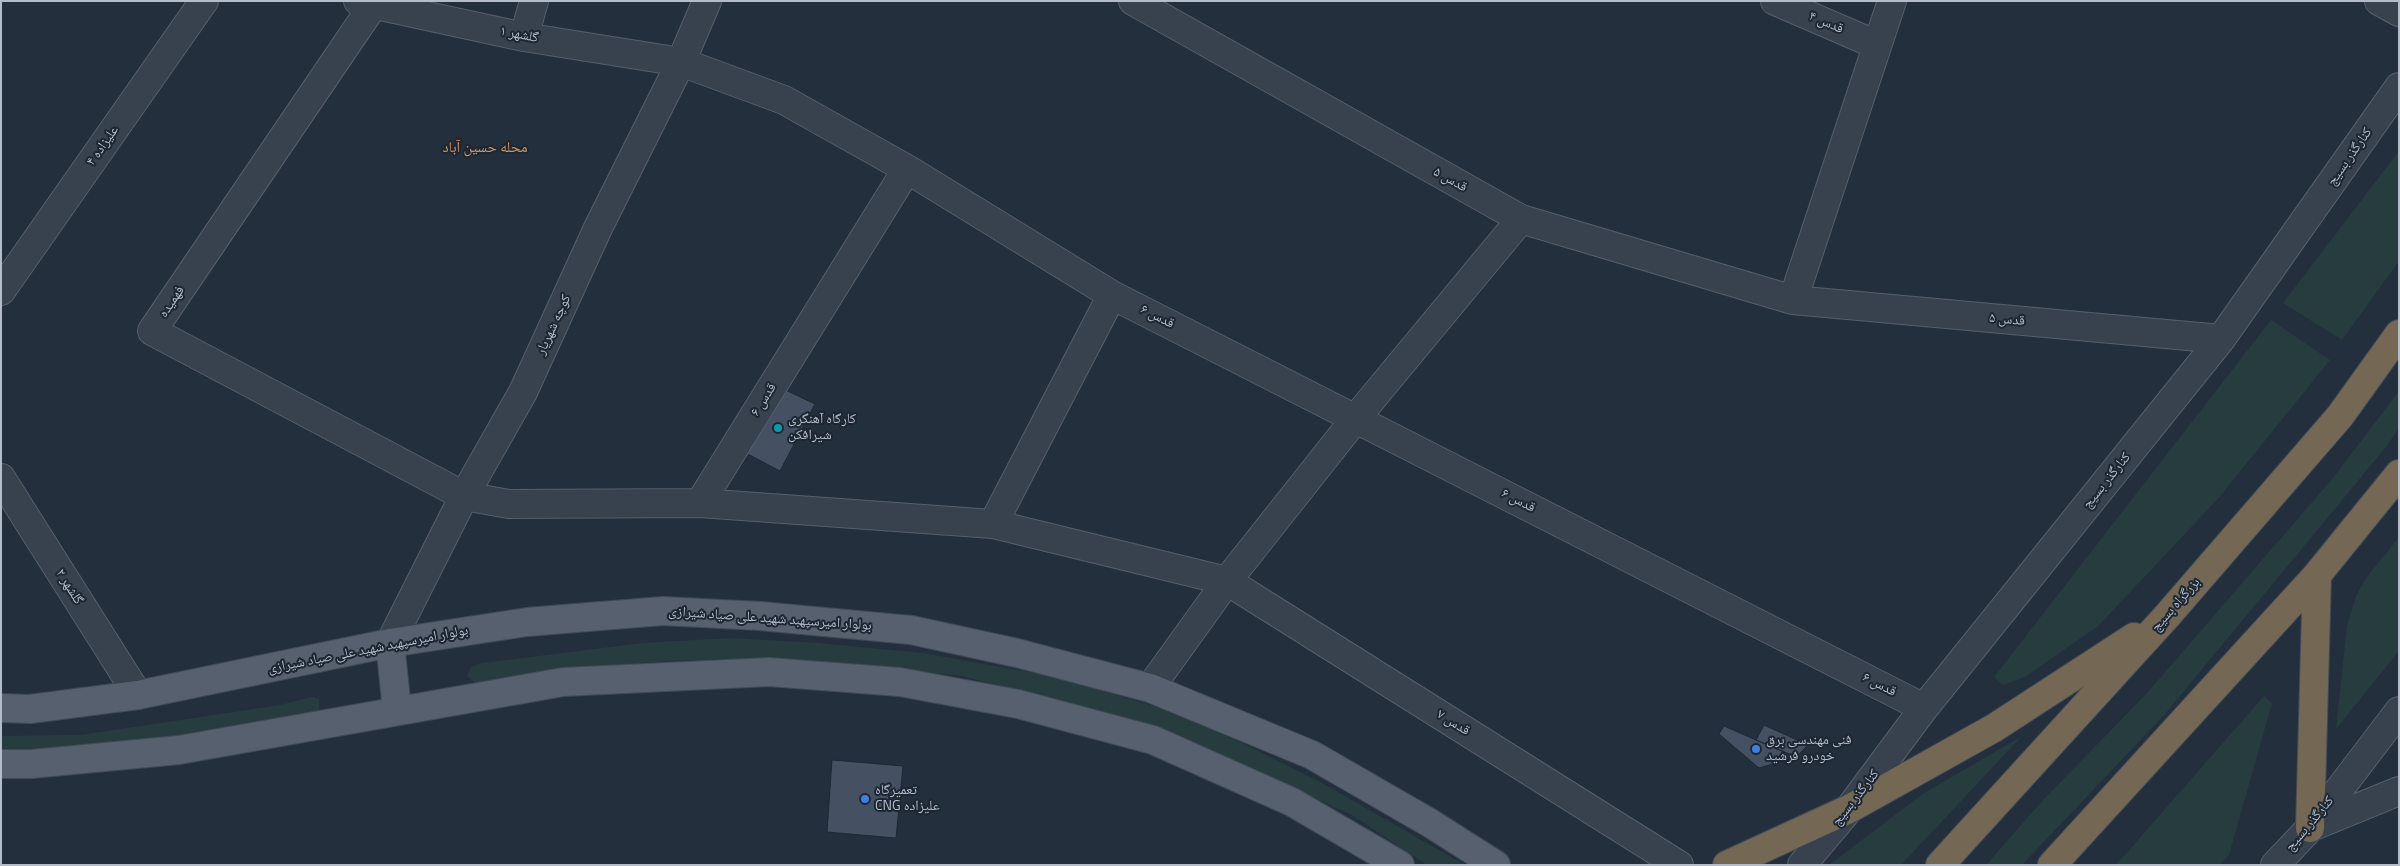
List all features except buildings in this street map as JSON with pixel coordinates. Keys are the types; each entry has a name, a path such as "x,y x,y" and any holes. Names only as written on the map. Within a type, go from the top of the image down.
{"highway":[{"name":"بزرگراه بسیج","path":"1940,865 2167,616 2340,416 2399,334"},
{"path":"2052,865 2317,575 2399,474"},
{"path":"2310,828 2317,575"},
{"path":"1727,865 1849,809 1994,728 2167,616"}],"main road":[{"name":"بولوار امیرسپهبد شهید علی صیاد شیرازی","path":"1,708 30,709 138,695 390,643 526,622 663,611 760,616 911,630 1017,653 1150,688 1312,755 1430,823 1496,865"},
{"path":"390,643 397,710"},
{"path":"1,764 31,764 179,750 563,682 769,672 900,682 1018,704 1153,740 1292,802 1400,865"}],"street":[{"name":"علیزاده ۴","path":"1,291 204,1"},
{"path":"524,37 534,1"},
{"name":"کوچه شهریار","path":"390,643 464,496 522,392 598,228 681,62 707,1"},
{"name":"قدس ۵","path":"1133,1 1521,219 1793,300 2221,339"},
{"name":"قدس ۴","path":"1775,1 1877,45"},
{"path":"1793,300 1892,1"},
{"path":"2380,1 2399,12"},
{"name":"گلشهر ۱","path":"369,3 524,37 681,62"},
{"name":"فهمیده","path":"369,3 152,331 464,496"},
{"name":"قدس ۶","path":"681,62 784,100 907,169 1112,295 1924,708"},
{"name":"کنارگذر بسیج","path":"1802,865 1849,809 1924,708 2221,339 2399,87"},
{"name":"قدس ۶","path":"700,504 907,169"},
{"path":"1150,688 1227,581 1356,418 1521,219"},
{"path":"993,524 1112,295"},
{"name":"گلشهر ۲","path":"1,478 138,695"},
{"name":"قدس ۷","path":"464,496 509,504 700,504 993,524 1227,581 1679,865"},
{"name":"کنارگذر بسیج","path":"2275,865 2310,828 2399,711"},
{"path":"2310,828 2399,791"}],"green space":[{"path":"2399,151 2399,261 2342,340 2283,303"},
{"path":"2271,320 2330,360 2217,500 2098,626 2025,677 2003,685 1994,677"},
{"path":"2399,391 2399,428 2386,447 2165,714 2022,865 1986,865 2044,799 2147,693 2333,478"},
{"path":"2399,537 2399,651 2336,729 2347,626 2356,596 2366,578"},
{"path":"731,638 819,643 923,653 1057,677 1160,708 1228,736 1324,784 1465,865 1427,865 1352,815 1179,737 1075,704 957,675 793,659 684,660 587,667 488,683 474,682 467,676 471,667 483,663 642,643"},
{"path":"2264,696 2272,703 2229,855 2220,865 2116,865"},
{"path":"312,697 319,699 319,710 305,715 199,734 83,749 1,752 1,736 81,735 280,705"},
{"path":"2021,737 1901,865 1829,865 1924,793"}],"place":[{"name":"کارگاه آهنگری شیرافکن","path":"778,428"},
{"name":"فنی مهندسی برق خودرو فرشید","path":"1756,749"},
{"name":"تعمیرگاه CNG علیزاده","path":"865,799"}],"district":[{"name":"محله حسین آباد","path":"485,148"}]}
